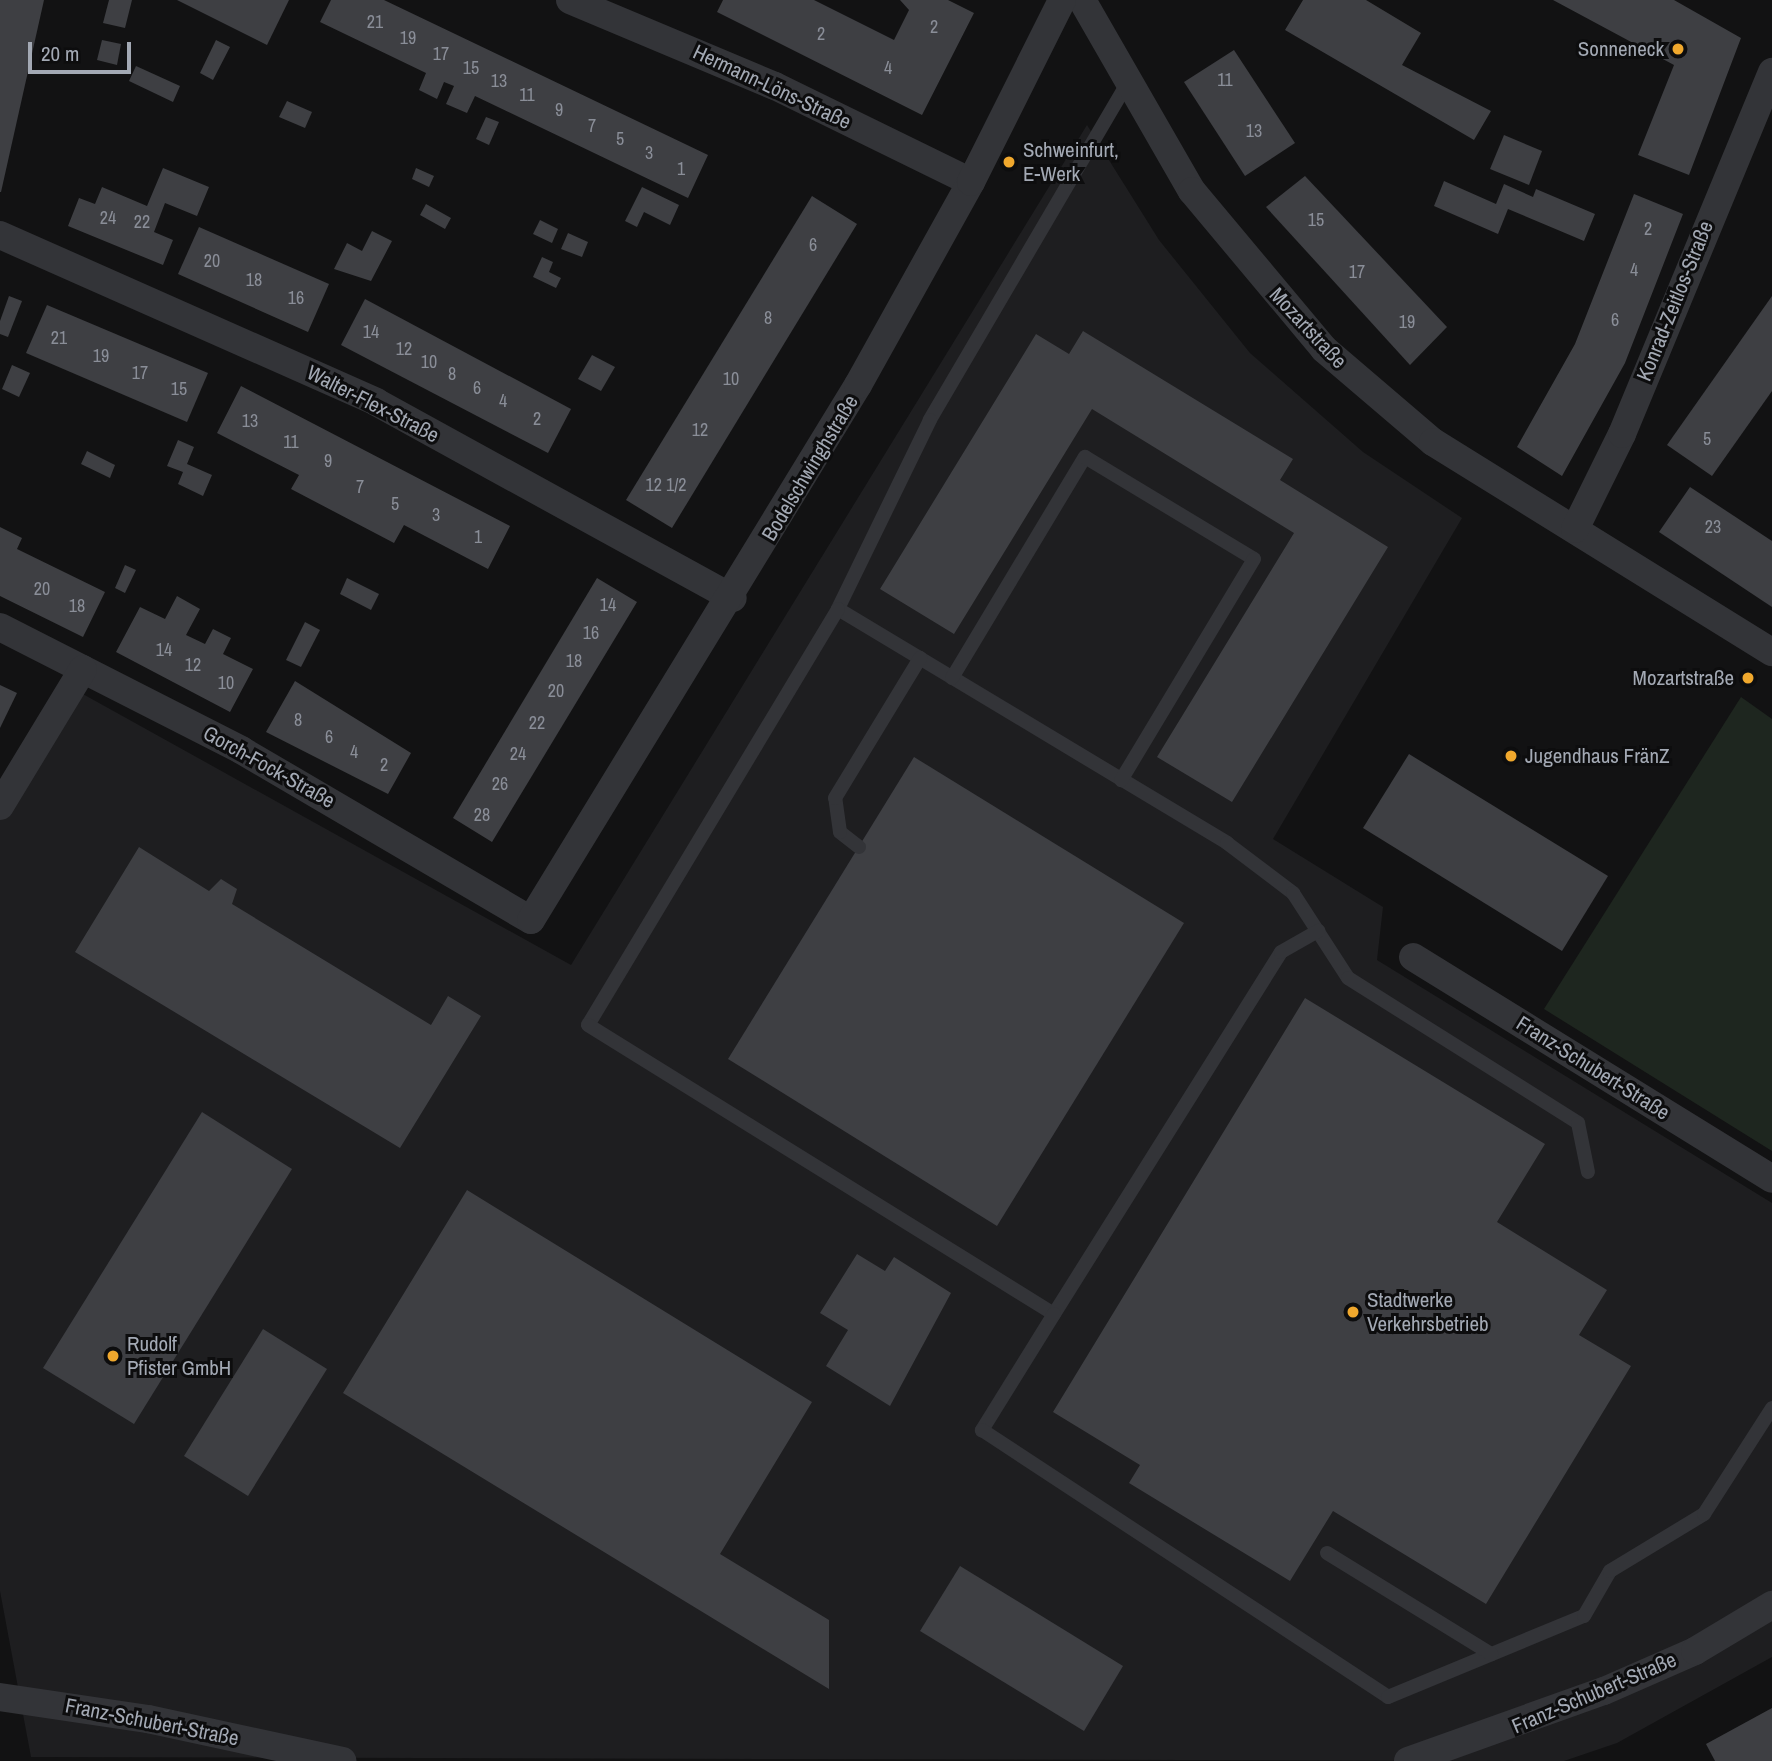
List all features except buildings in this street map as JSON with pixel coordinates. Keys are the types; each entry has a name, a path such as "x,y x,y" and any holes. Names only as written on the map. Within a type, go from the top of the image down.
{"street":[{"name":"Hermann-Löns-Straße","path":"570,0 775,86 971,182"},
{"name":"Bodelschwinghstraße","path":"531,920 733,598 971,182 1062,0"},
{"name":"Mozartstraße","path":"1082,0 1192,191 1324,349 1433,442 1772,653"},
{"name":"Konrad-Zeitlos-Straße","path":"1575,530 1622,434 1772,72"},
{"name":"Walter-Flex-Straße","path":"0,235 376,402 733,598"},
{"name":"Gorch-Fock-Straße","path":"0,627 241,750 531,920"},
{"path":"0,806 83,669"},
{"name":"Franz-Schubert-Straße","path":"1413,957 1772,1179"},
{"name":"Franz-Schubert-Straße","path":"1408,1761 1604,1691 1695,1651 1772,1605"},
{"name":"Franz-Schubert-Straße","path":"0,1697 148,1719 343,1761"}],"lane":[{"path":"1054,1314 589,1025 838,609 930,420 1128,82"},
{"path":"953,678 1085,457 1254,559 1121,780"},
{"path":"838,609 1121,780 1293,893 1348,978 1578,1123 1588,1172"},
{"path":"859,847 840,832 835,798 920,658"},
{"path":"1318,931 1281,952 982,1430 1388,1697 1584,1616 1610,1572 1704,1514 1772,1408"},
{"path":"1327,1553 1491,1654"}],"shaded area":[{"path":"1087,125 1159,240 1250,353 1363,452 1462,518 1273,839 1383,907 1377,960 1772,1203 1772,1657 1617,1743 1564,1761 31,1757 0,1591 0,789 63,683 571,965"},
{"path":"1741,697 1772,719 1772,1151 1544,1009"}],"place":[{"name":"Sonneneck","path":"1678,49"},
{"name":"Schweinfurt, E-Werk","path":"1009,162"},
{"name":"Mozartstraße","path":"1748,678"},
{"name":"Jugendhaus FränZ","path":"1511,756"},
{"name":"Stadtwerke Verkehrsbetrieb","path":"1353,1312"},
{"name":"Rudolf Pfister GmbH","path":"113,1356"}]}
